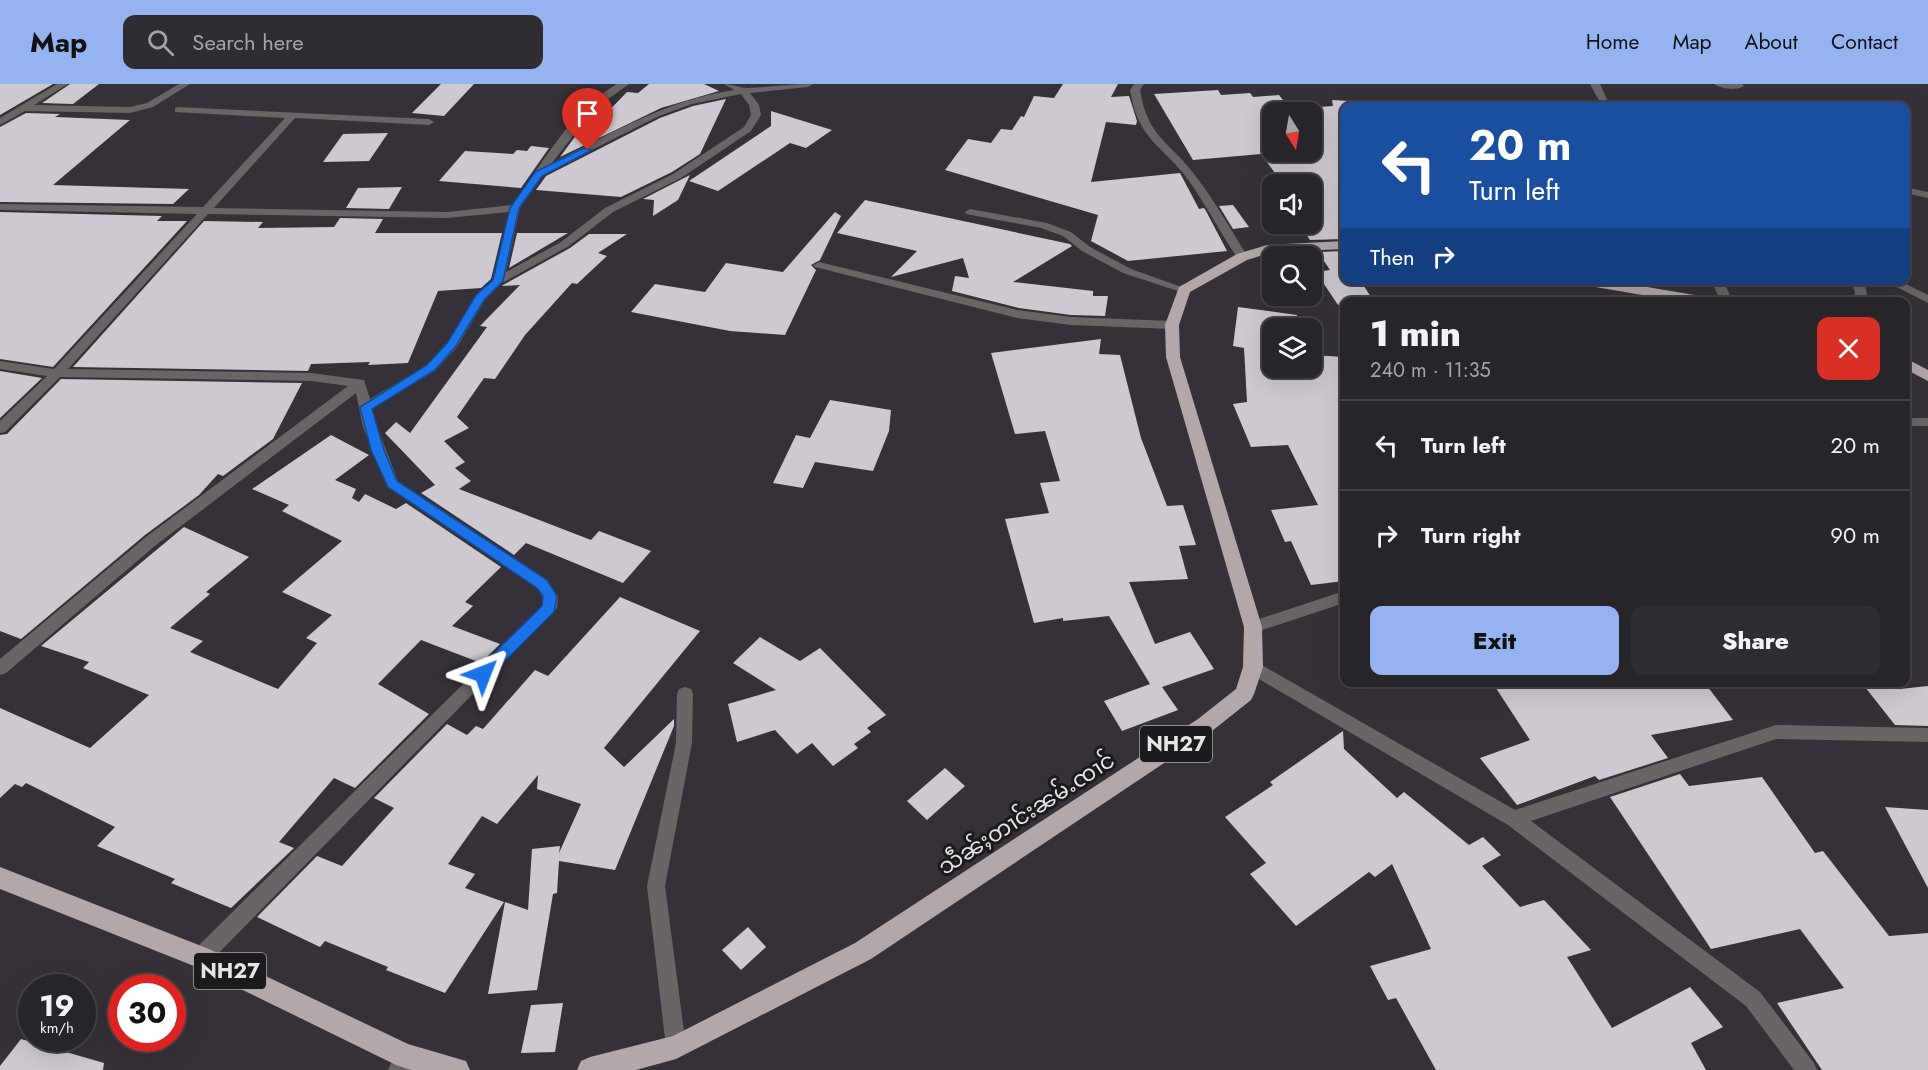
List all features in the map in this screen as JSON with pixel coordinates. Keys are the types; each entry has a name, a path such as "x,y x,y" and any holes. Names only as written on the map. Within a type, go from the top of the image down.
{"highway":[{"path":"1184,290 1242,257 1272,248 1340,245"},
{"path":"1608,285 1682,297"},
{"name":"သဵၼ်ႈတၢင်းၼမ်ႉၸၢင်","path":"590,1070 676,1047 863,951 1205,725 1244,693 1253,667 1253,627 1173,357 1172,325 1184,290"},
{"path":"1910,366 1928,376"},
{"name":"NH27","path":"0,878 201,957 401,1063 457,1070"}],"street":[{"path":"0,122 63,84"},
{"path":"23,108 130,110 157,102 184,84"},
{"path":"498,281 515,208 573,126 592,105 613,89 624,84"},
{"path":"366,407 431,368 453,344 480,298 498,281 565,244 609,210 676,176 748,129 756,115 754,105 743,92 729,84"},
{"path":"538,174 642,120 675,106 743,92 808,84"},
{"path":"1139,84 1135,90 1136,101 1153,138 1161,147 1171,152 1185,168 1242,257"},
{"path":"1595,84 1604,102"},
{"path":"1719,84 1739,86"},
{"path":"178,110 429,122"},
{"path":"0,429 57,373 294,114"},
{"path":"1910,191 1928,195"},
{"path":"0,207 447,215 515,208"},
{"path":"970,212 1043,225 1067,234 1086,249 1127,271 1184,290"},
{"path":"819,265 1017,314 1071,321 1172,325"},
{"path":"1899,285 1928,299"},
{"path":"0,365 57,373 311,377 360,383"},
{"path":"201,957 549,608 550,596 542,584 392,484 377,450 360,383"},
{"path":"0,668 151,541 360,383"},
{"path":"1910,422 1928,422"},
{"path":"1253,627 1340,598"},
{"path":"1253,667 1514,819 1753,999 1807,1070"},
{"path":"676,1047 656,886 684,743 685,694"},
{"path":"1514,819 1776,732 1928,735"}],"building":[{"path":"0,84 53,84 0,115"},
{"path":"70,84 99,84 73,104 42,103"},
{"path":"441,84 474,84 444,116 412,113"},
{"path":"649,84 704,84 719,91 661,108 560,157 574,138 583,130 589,131 627,92 638,93"},
{"path":"1063,84 1118,84 1111,97 1129,96 1137,121 1136,125 1106,122 1091,182 1180,173 1199,209 1204,208 1206,211 1227,251 1128,261 1091,241 1098,215 945,170 968,139 991,143 1001,129 1012,130 1021,116 1024,117 1034,96 1054,98"},
{"path":"1218,90 1221,95 1250,93 1253,97 1279,95 1284,102 1262,102 1261,154 1193,160 1154,94"},
{"path":"726,99 700,154 672,172 621,197 536,190 546,176 660,118 693,106"},
{"path":"1332,100 1366,102 1340,102 1340,239 1310,240 1306,234 1322,234 1322,174 1276,174 1267,162 1322,162 1322,107 1333,106"},
{"path":"771,111 832,130 806,148 790,143 718,191 689,181 771,126"},
{"path":"26,113 60,114 55,117 130,120 53,185 189,189 173,204 0,202 0,127"},
{"path":"388,133 369,161 323,162 343,134"},
{"path":"531,146 549,148 521,188 439,181 465,151 513,154 517,150 527,151"},
{"path":"690,175 678,200 653,216 654,200 643,199"},
{"path":"402,187 389,209 346,208 358,188"},
{"path":"865,200 1070,244 1072,246 1013,282 1093,291 1093,296 1108,296 1105,316 1071,315 1019,308 952,291 955,276 969,278 963,258 891,277 917,251 837,233"},
{"path":"1233,205 1249,227 1233,229 1219,206"},
{"path":"0,212 162,216 157,221 187,221 53,367 0,359"},
{"path":"835,212 841,216 820,260 811,265 816,270 785,335 730,331 631,312 655,284 705,292 726,263 783,272"},
{"path":"340,218 383,219 375,233 502,233 491,279 481,288 438,291 408,363 311,364 308,371 73,367 204,221 263,222 258,228 334,227"},
{"path":"517,233 568,233 509,268"},
{"path":"589,234 627,234 598,253 607,256 577,284 572,283 525,335 495,379 484,378 457,417 469,428 444,441 465,462 455,468 471,481 459,489 591,540 599,531 651,551 623,583 526,543 514,555 421,493 435,485 385,433 396,422 410,433 487,327 480,326 520,285 503,285 570,248"},
{"path":"1340,251 1340,285 1363,285 1371,297 1340,297 1340,305 1338,305 1322,281 1322,271 1330,270 1322,258 1322,252"},
{"path":"1238,307 1297,315 1297,318 1262,318 1262,378 1322,378 1322,356 1340,357 1340,581 1311,585 1291,541 1285,542 1271,510 1318,505 1288,445 1251,447 1233,404 1247,402 1244,348 1233,346"},
{"path":"1101,339 1099,354 1120,355 1141,438 1167,506 1183,505 1196,545 1179,546 1188,579 1129,582 1155,644 1190,632 1214,669 1162,687 1178,710 1122,731 1104,701 1150,684 1109,616 1063,621 1063,618 1034,623 1005,519 1049,513 1040,483 1060,481 1045,431 1015,434 991,353"},
{"path":"0,371 42,378 0,418"},
{"path":"61,379 302,383 273,439 223,476 218,474 199,495 145,535 21,639 0,631 0,435 7,434"},
{"path":"830,400 891,410 889,431 873,471 815,462 803,488 773,483 796,435 810,438"},
{"path":"331,435 369,455 335,480 356,489 352,498 359,502 365,494 396,509 406,503 501,567 465,602 473,606 452,626 500,644 481,663 421,640 378,684 429,714 355,788 334,778 279,842 294,848 231,908 171,883 175,879 97,846 115,827 26,783 22,787 15,784 0,798 0,708 90,748 149,695 83,668 89,662 41,646 184,527 249,557 206,592 210,594 170,628 203,641 190,652 278,689 317,643 306,638 332,615 282,592 342,541 282,511 289,505 252,489"},
{"path":"620,597 700,631 604,748 624,767 674,719 674,726 615,870 559,861 557,893 553,894 537,990 488,994 505,902 528,910 532,849 560,846 559,853 581,804 537,789 538,775 497,824 482,816 448,864 475,874 465,888 504,902 445,993 386,970 388,967 325,941 320,947 257,917 317,856 342,866 394,808 374,798 447,724 467,735 476,726 483,729 535,670 548,676"},
{"path":"760,637 800,661 820,648 886,715 867,728 871,732 854,744 858,748 833,766 812,743 797,754 775,730 737,742 728,704 776,690 733,663"},
{"path":"1928,686 1928,726 1895,725 1865,687 1898,687 1900,689"},
{"path":"1495,687 1708,687 1733,720 1651,735 1668,758 1599,780 1595,776 1517,805 1480,758 1530,740"},
{"path":"1343,731 1344,749 1397,798 1404,792 1469,845 1483,837 1501,855 1482,866 1520,907 1544,900 1591,950 1567,957 1612,1028 1690,987 1723,1027 1691,1043 1706,1070 1436,1070 1396,998 1388,1000 1370,966 1431,949 1392,864 1375,877 1369,872 1296,926 1250,874 1266,863 1225,817 1273,785 1270,782"},
{"path":"945,768 965,786 927,820 907,801"},
{"path":"1680,774 1689,786 1762,777 1815,853 1823,851 1889,936 1928,933 1928,1070 1822,1070 1777,1003 1844,988 1800,929 1711,949 1610,797"},
{"path":"1885,807 1928,810 1928,888"},
{"path":"748,927 766,947 741,970 722,950"},
{"path":"563,1003 555,1052 521,1053 531,1005"},
{"path":"18,1043 18,1052 66,1052 104,1063 103,1070 0,1070 0,1066"}],"route":[{"path":"483,674 549,608 550,596 542,584 392,484 377,450 366,407 431,368 453,344 480,298 498,281 515,208 538,174 588,150"}]}
